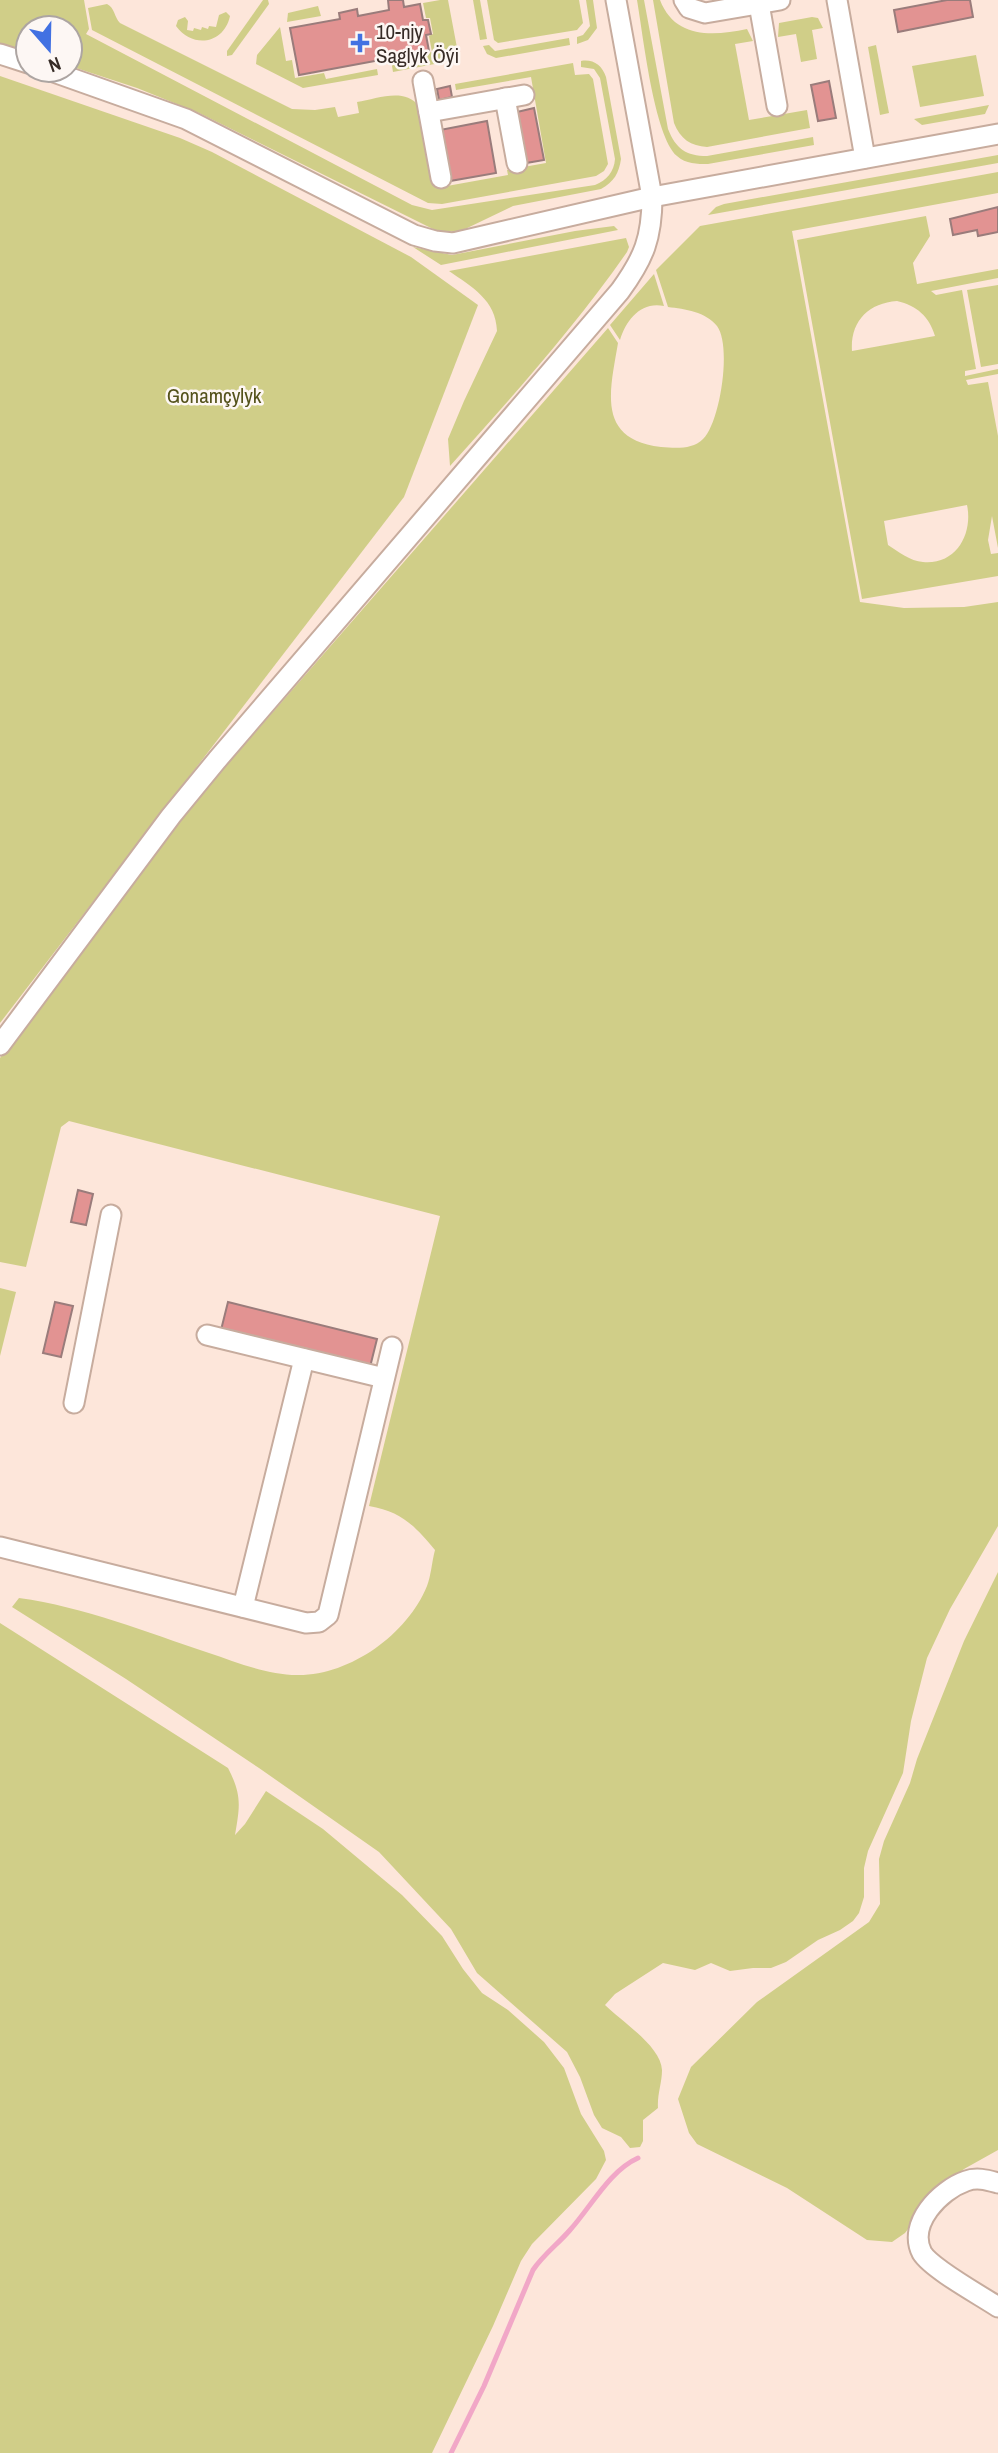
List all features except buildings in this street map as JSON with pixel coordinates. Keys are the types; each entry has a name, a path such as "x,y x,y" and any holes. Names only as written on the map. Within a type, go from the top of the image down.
{"street":[{"path":"0,1045 217,760 620,291 639,265 647,247 652,223 652,197 617,0"},
{"path":"684,0 689,8 705,13 780,0"},
{"path":"837,0 865,158"},
{"path":"759,4 777,106"},
{"path":"423,81 441,178"},
{"path":"84,83 186,119 414,235 453,243 652,197 998,134"},
{"path":"429,112 514,96 517,163"},
{"path":"74,1403 111,1215"},
{"path":"208,1335 384,1378"},
{"path":"0,1548 310,1623 319,1622 326,1618 392,1347"},
{"path":"243,1607 304,1359"},
{"path":"998,2183 973,2179 958,2184 931,2208 918,2229 920,2248 930,2261 998,2307"}],"green space":[{"path":"0,0 84,0 89,29 86,34 412,205 432,210 595,185 603,181 611,172 615,159 600,78 594,69 581,67 581,61 589,61 602,69 606,77 621,159 613,180 601,189 513,206 461,231 439,232 199,113 84,71 84,14 14,14 14,48 0,43"},
{"path":"263,0 268,0 269,4 232,55 227,56 227,51"},
{"path":"448,0 458,53 456,58 393,72 391,60 432,52 429,36 433,34 423,3"},
{"path":"473,0 480,0 487,39 480,40"},
{"path":"487,0 579,0 583,23 577,30 498,43 494,40"},
{"path":"586,0 593,0 597,28 588,40 577,44 577,37 583,35 590,26"},
{"path":"637,0 644,0 668,129 678,146 693,155 707,156 813,137 814,145 708,164 696,164 680,159 669,145 656,107"},
{"path":"653,0 660,0 675,22 696,32 721,33 747,29 753,41 735,44 749,120 807,110 810,128 707,147 687,141 674,123"},
{"path":"107,4 120,23 292,109 335,107 338,117 359,113 357,102 390,96 413,100 419,106 447,186 508,175 507,170 546,163 531,77 456,90 455,84 573,63 575,75 589,74 593,79 608,164 604,171 596,176 442,204 428,203 92,30 88,8"},
{"path":"318,6 321,16 287,22 288,13"},
{"path":"226,12 230,16 227,25 215,38 191,38 176,26 178,20 185,17 188,21 187,30 216,27 219,15"},
{"path":"818,18 823,28 812,30 817,59 801,62 796,34 778,37 779,23"},
{"path":"280,27 286,61 292,60 295,78 324,73 326,79 377,69 378,75 303,88 256,64 257,55"},
{"path":"569,38 570,45 496,58 487,54 483,46 489,45 495,51"},
{"path":"876,45 889,113 880,115 868,47"},
{"path":"976,55 984,96 920,107 912,66"},
{"name":"Gonamçylyk","path":"0,76 14,81 14,84 23,84 180,138 212,152 411,257 478,305 404,497 0,1023"},
{"path":"989,105 985,114 922,125 914,119"},
{"path":"998,155 998,163 708,215 724,204"},
{"path":"998,172 998,193 792,231 860,602 904,608 964,607 998,602 998,1526 950,1609 927,1658 911,1721 903,1773 868,1851 864,1868 864,1897 859,1913 853,1921 786,1962 771,1968 730,1971 711,1963 695,1970 663,1963 615,1994 605,2005 648,2043 660,2061 662,2070 658,2108 643,2120 643,2141 640,2147 630,2148 621,2137 602,2128 567,2052 477,1973 451,1929 379,1852 126,1679 12,1607 19,1598 67,1607 252,1667 297,1675 317,1673 356,1660 391,1636 418,1604 428,1582 435,1550 407,1521 390,1512 369,1506 440,1216 69,1121 61,1127 26,1267 0,1262 0,1058 178,821 608,328 618,343 612,378 612,410 617,423 626,434 640,442 661,447 689,447 703,439 714,417 722,384 724,350 721,336 717,326 707,317 668,307 656,270 700,226"},
{"path":"926,216 930,236 913,263 917,284 998,269 998,278 931,291 936,295 962,290 976,369 965,371 965,376 998,369 998,374 966,380 968,385 988,382 998,436 998,548 992,516 988,540 991,554 998,553 998,576 862,599 797,240","holes":["897,301 921,313 935,336 852,351 854,331 863,316 877,306","967,505 965,536 953,553 945,558 935,562 918,561 888,545 884,521"]},
{"path":"614,226 618,230 441,265 413,247 452,255"},
{"path":"626,238 629,247 627,252 586,308 450,466 448,439 497,331 492,311 481,295 449,271"},
{"path":"654,274 664,306 648,306 642,309 630,319 620,340 610,325"},
{"path":"998,285 998,364 981,367 967,290"},
{"path":"0,1288 16,1292 0,1356"},
{"path":"998,1572 998,2150 964,2169 940,2188 905,2233 892,2242 867,2240 787,2188 697,2144 689,2133 678,2099 691,2067 757,2002 869,1922 880,1904 879,1859 884,1841 910,1783 964,1641"},
{"path":"0,1623 228,1768 239,1801 235,1835 266,1791 323,1829 402,1895 442,1936 482,1993 508,2010 544,2042 564,2068 581,2114 604,2151 606,2160 596,2179 532,2244 521,2261 432,2453 0,2453"}],"waterway":[{"path":"451,2453 484,2386 533,2270 570,2230 609,2180 638,2158"}],"place":[{"name":"10-njy Saglyk Öýi","path":"360,43"}]}
